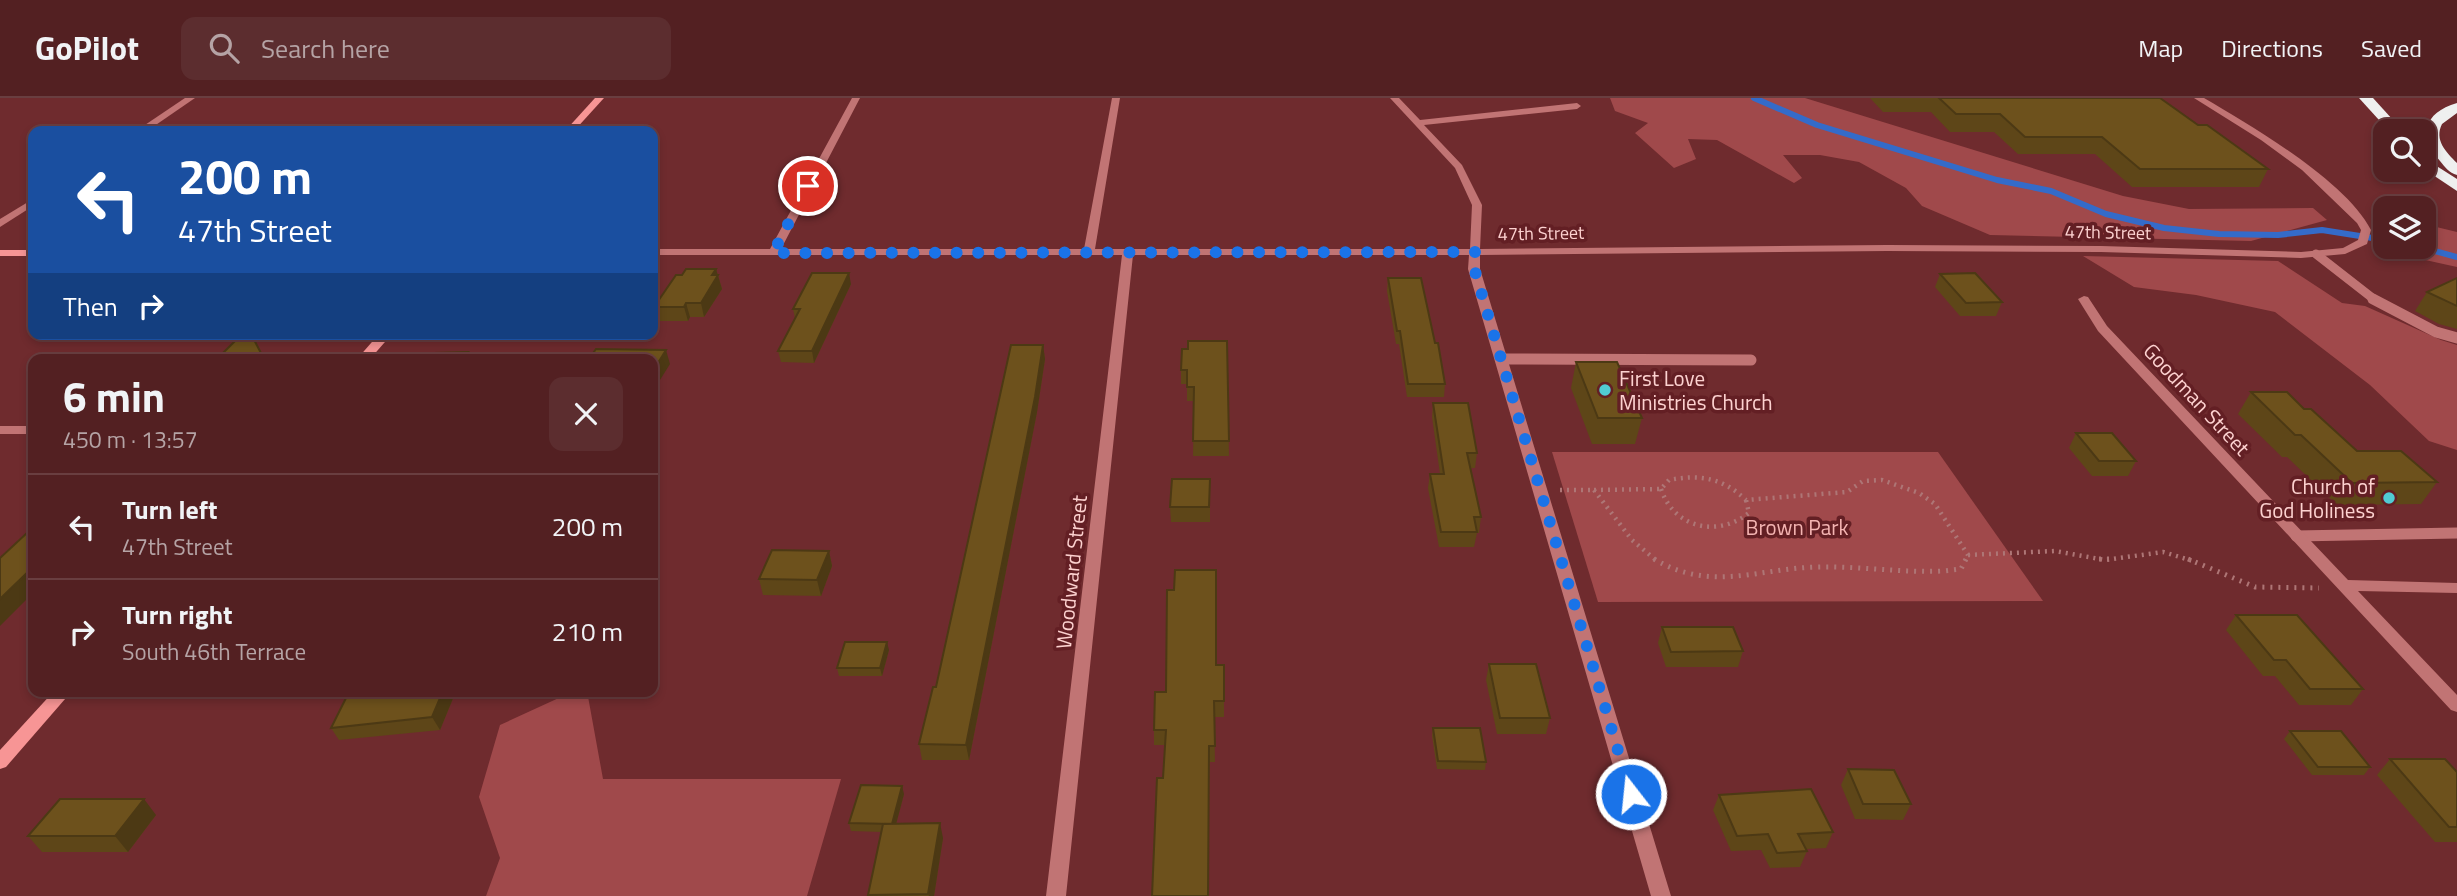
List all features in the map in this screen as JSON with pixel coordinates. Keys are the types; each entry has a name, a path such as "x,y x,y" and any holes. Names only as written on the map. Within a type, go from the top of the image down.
{"highway":[{"path":"2366,98 2385,119"},
{"path":"2457,107 2438,117 2431,129 2432,143 2457,171"},
{"path":"2436,171 2457,186"}],"main road":[{"path":"574,126 600,98"},
{"path":"0,253 28,253"},
{"path":"368,354 380,340"},
{"path":"0,762 59,697"}],"street":[{"path":"149,126 191,98"},
{"path":"773,253 856,98"},
{"path":"1089,253 1116,98"},
{"path":"1395,98 1459,167 1477,205 1474,268 1661,896"},
{"name":"47th Street","path":"658,252 1475,252 1914,248 2316,254 2345,251 2363,242 2367,230 2362,222 2319,177 2243,124 2197,98"},
{"path":"1416,123 1577,106"},
{"path":"0,224 28,205"},
{"name":"Woodward Street","path":"1056,896 1128,253"},
{"name":"Goodman Street","path":"2084,299 2102,328 2457,706"},
{"path":"0,430 28,430"},
{"path":"2344,587 2457,588"}],"lane":[{"path":"2316,254 2381,305 2436,332 2457,338"},
{"path":"1501,359 1751,360"},
{"path":"2296,536 2457,533"}],"path":[{"path":"1689,475 1714,478 1734,487 1746,500 1749,513 1739,523 1719,528 1697,526 1676,517 1663,502 1661,489 1668,480 1689,475"},
{"path":"1746,500 1847,492 1863,481 1882,481 1919,493 1935,504 1968,555"},
{"path":"1559,489 1661,489"},
{"path":"1594,489 1616,524 1653,562 1679,573 1724,577 1816,567 1931,574 1961,569 1968,555"},
{"path":"1968,555 2055,551 2105,560 2163,552 2186,558 2255,587 2344,587"}],"green space":[{"path":"1610,98 1805,98 2123,196 2189,209 2313,208 2327,220 2251,241 1990,235 1922,206 1906,188 1859,162 1820,155 1783,155 1802,178 1794,183 1717,140 1688,139 1696,159 1674,168 1635,133 1648,123 1615,111"},
{"path":"2436,227 2457,232 2457,267 2421,259 2436,259"},
{"path":"2083,256 2278,261 2342,303 2365,306 2457,345 2457,450 2429,441 2370,385 2275,312 2196,295 2134,287"},
{"name":"Brown Park","path":"1552,452 1938,452 2043,601 1598,602"},
{"path":"561,697 588,697 603,779 841,779 807,896 486,896 500,858 479,797 500,725"}],"building":[{"path":"1939,98 2160,98 2198,125 2207,125 2268,169 2140,169 2102,137 2025,137 2000,114 1956,114"},
{"path":"686,269 716,269 712,275 718,275 701,303 686,303 684,307 658,307 658,301 676,275 682,275"},
{"path":"812,273 849,273 812,351 778,351 800,309 793,309"},
{"path":"1975,273 2002,302 1966,303 1940,274"},
{"path":"1388,278 1421,278 1435,343 1438,343 1445,384 1408,384"},
{"path":"2457,278 2457,306 2427,292"},
{"path":"236,340 254,340 261,354 222,354"},
{"path":"1188,341 1227,341 1229,441 1193,441 1194,387 1187,387 1187,370 1181,370 1182,349 1188,349"},
{"path":"1011,345 1043,345 966,745 919,744 933,687 936,687"},
{"path":"596,349 666,350 658,363 658,354 592,354"},
{"path":"468,352 467,354 434,353"},
{"path":"1576,362 1617,362 1642,418 1598,418"},
{"path":"2251,392 2287,392 2304,409 2311,409 2357,451 2401,451 2437,482 2352,483 2301,435 2295,435"},
{"path":"1433,403 1468,403 1477,453 1467,453 1481,517 1474,517 1477,532 1441,532 1430,474 1444,474"},
{"path":"2076,433 2112,433 2136,461 2099,461"},
{"path":"1172,479 1210,479 1209,507 1170,507"},
{"path":"28,532 28,572 0,599 0,558"},
{"path":"772,550 829,551 817,580 759,579"},
{"path":"1175,570 1216,570 1216,665 1224,665 1224,701 1214,701 1215,746 1209,746 1208,896 1152,896 1157,778 1163,778 1166,730 1154,730 1155,692 1166,692 1167,590 1174,590"},
{"path":"2236,615 2297,615 2363,689 2310,689 2286,660 2274,660"},
{"path":"1662,627 1733,627 1743,651 1671,652"},
{"path":"845,642 887,642 880,668 837,668"},
{"path":"1489,664 1536,664 1550,718 1500,718"},
{"path":"346,697 440,697 432,717 331,728"},
{"path":"1433,728 1480,728 1486,762 1438,761"},
{"path":"2290,731 2341,731 2370,767 2318,767"},
{"path":"2390,759 2445,759 2457,772 2457,827 2449,827"},
{"path":"1848,769 1894,770 1911,804 1863,804"},
{"path":"861,785 902,786 892,824 849,823"},
{"path":"1811,789 1833,832 1798,834 1807,851 1777,853 1768,834 1737,836 1719,795"},
{"path":"60,799 144,799 115,836 28,836"},
{"path":"940,823 928,894 868,895 883,824"}],"waterway":[{"path":"1754,98 1817,125 1997,180 2051,191 2106,214 2164,228 2219,234 2278,235 2322,230 2373,238"},
{"path":"2436,251 2457,257"}],"place":[{"name":"First Love Ministries Church","path":"1605,390"},
{"name":"Church of God Holiness","path":"2389,498"}],"route":[{"path":"808,186 773,253 1475,252 1474,268 1631,794"}]}
